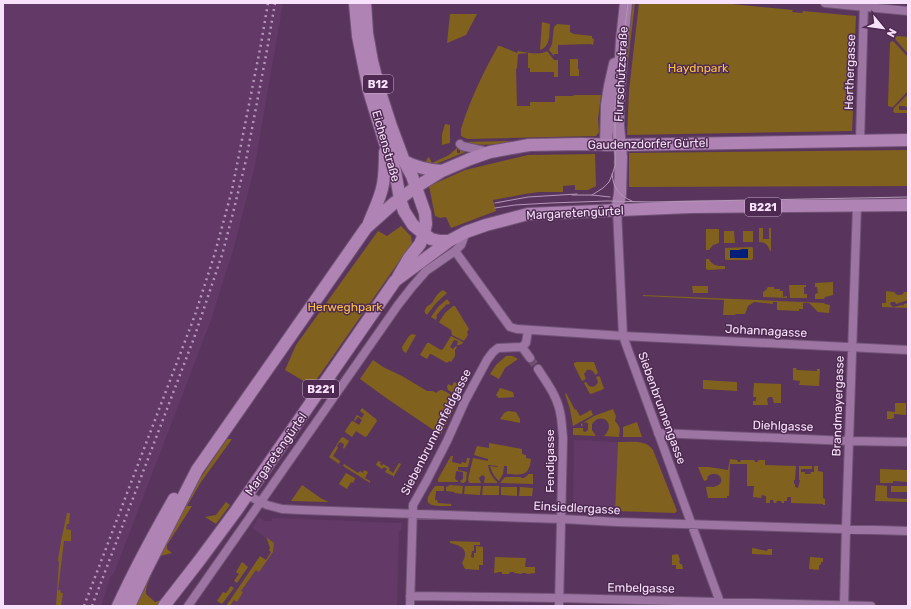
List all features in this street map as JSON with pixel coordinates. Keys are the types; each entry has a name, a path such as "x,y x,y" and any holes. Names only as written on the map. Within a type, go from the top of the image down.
{"main road":[{"name":"Eichenstraße","path":"355,3 358,36 368,84 385,143 395,171 404,211 413,224 424,234 452,246"},
{"name":"Eichenstraße","path":"365,3 367,33 372,61 386,111 404,162 412,176 425,212 426,224 420,244 409,258 395,281"},
{"name":"Gaudenzdorfer Gürtel","path":"400,198 442,171 470,159 490,152 529,145 581,144 619,146 750,142 860,142 908,140"},
{"path":"129,606 197,470 366,228 377,204 383,184 385,169 385,143"},
{"path":"404,162 422,169 442,171"},
{"path":"366,228 400,198"},
{"name":"Margaretengürtel","path":"164,606 208,550 395,281 452,246 466,232 528,214 690,207 908,205"},
{"path":"118,606 156,529 184,484 197,470"}],"street":[{"name":"Flurschützstraße","path":"617,210 621,189 618,108 626,3"},
{"path":"825,3 864,5 908,11"},
{"name":"Herthergasse","path":"860,142 864,5"},
{"path":"606,145 607,105 610,86 622,40"},
{"path":"460,144 462,146 490,152"},
{"name":"Brandmayergasse","path":"844,606 857,206"},
{"name":"Siebenbrunnengasse","path":"617,210 623,336 721,604"},
{"path":"452,246 510,327 528,330 623,336"},
{"name":"Margaretengürtel","path":"188,606 412,286 452,246"},
{"path":"528,330 526,343 522,347 530,358"},
{"name":"Johannagasse","path":"623,336 908,350"},
{"name":"Siebenbrunnenfeldgasse","path":"410,606 413,505 487,360 498,348 522,347"},
{"name":"Fendigasse","path":"538,369 557,400 561,413 563,438 559,602"},
{"name":"Diehlgasse","path":"658,433 908,442"},
{"name":"Einsiedlergasse","path":"247,495 260,502 282,509 908,532"},
{"name":"Embelgasse","path":"410,596 559,602 871,606"}],"shaded area":[{"path":"3,3 283,3 254,170 233,250 211,320 114,573 111,576 101,606 3,606"},
{"path":"748,249 748,258 730,258 730,250"},
{"path":"574,440 618,442 615,511 573,510"},
{"path":"259,517 265,521 272,521 272,518 402,523 401,530 399,531 397,606 230,606 258,567 260,568 272,552 272,542 252,528"}],"green space":[{"path":"633,3 635,3 622,112 620,107"},
{"name":"Haydnpark","path":"639,3 722,3 793,10 792,12 802,13 803,11 856,16 852,131 627,135 629,91"},
{"path":"450,14 477,14 466,35 447,43"},
{"path":"542,22 550,24 548,43 540,50"},
{"path":"557,24 570,25 570,32 574,34 592,36 594,39 593,45 558,45 558,54 554,54 554,56 549,50 552,44 554,27"},
{"path":"897,36 908,37 908,54 896,40 895,38"},
{"path":"892,41 908,57 908,91 893,107 891,107 888,106 888,103 890,43"},
{"path":"498,46 517,53 518,51 536,53 547,51 554,60 558,60 558,77 554,77 554,72 530,72 530,68 528,68 528,53 518,54 516,69 517,106 530,106 530,102 555,102 555,96 601,95 598,119 599,132 596,136 468,139 461,136 461,129 473,97"},
{"path":"570,59 578,59 579,76 570,76"},
{"path":"908,94 908,107 899,106 899,110 908,110 908,113 893,112 894,108"},
{"path":"445,124 450,125 450,143 442,145 442,134"},
{"path":"462,142 517,142 489,145 469,144"},
{"path":"457,148 457,153 460,153 460,149 468,151 431,166 425,165 429,157 432,163 449,155"},
{"path":"908,150 908,186 629,187 629,153"},
{"path":"595,154 596,186 588,190 575,190 575,185 563,186 563,192 539,192 493,200 496,211 451,228 446,217 440,218 435,216 429,186 465,170 528,155"},
{"name":"Herweghpark","path":"401,226 411,236 412,243 312,386 285,370 296,345 378,231 387,236"},
{"path":"759,228 763,228 763,239 769,239 769,228 771,228 771,251 766,244 759,242"},
{"path":"706,229 719,229 719,243 713,245 709,250 706,250"},
{"path":"724,231 734,231 735,243 724,243"},
{"path":"743,231 753,231 753,242 743,242"},
{"path":"752,247 752,260 725,259 725,248"},
{"path":"706,259 709,259 716,265 725,266 725,269 706,269"},
{"path":"833,282 833,295 825,297 824,299 815,299 815,294 818,293 815,283"},
{"path":"789,285 806,285 806,287 804,287 804,294 807,294 807,298 790,298"},
{"path":"692,286 708,286 708,293 693,293"},
{"path":"768,287 780,289 780,291 783,291 783,297 787,296 787,298 763,297 763,292"},
{"path":"443,290 447,293 436,303 427,315 425,312 427,307 432,303 437,294"},
{"path":"886,291 894,292 899,295 903,294 904,292 908,292 908,300 896,304 895,302 891,302 890,304 893,307 903,306 904,304 908,303 908,308 882,307 882,303 886,303"},
{"path":"643,295 824,303 830,305 829,313 818,312 809,303 803,303 803,309 799,309 799,311 777,310 777,302 773,302 773,304 754,302 748,306 745,314 723,315 724,300"},
{"path":"447,299 450,303 448,305 447,304 436,316 436,320 431,317 438,307"},
{"path":"455,306 469,329 467,332 468,335 464,341 452,335 451,330 439,322 445,313"},
{"path":"412,334 416,335 406,353 403,351 402,347"},
{"path":"451,336 463,342 462,344 457,345 458,341 454,340 450,347 453,349 456,346 457,347 455,350 455,356 451,362 449,361 447,363 431,354 427,359 420,355 427,343 441,350 443,349"},
{"path":"506,356 512,356 518,359 505,368 499,379 490,374 496,365"},
{"path":"373,360 427,391 433,391 436,393 442,390 453,397 456,404 441,435 360,379"},
{"path":"576,362 594,362 598,373 595,375 594,372 587,370 584,374 586,379 582,381 574,365"},
{"path":"793,368 796,368 797,370 817,371 817,369 820,369 819,386 799,385 800,381 793,380"},
{"path":"599,376 604,389 590,394 584,383 586,382 592,387 595,386 598,382 596,377"},
{"path":"463,377 464,379 457,393 453,393 448,390 448,384 452,386 454,382 457,383"},
{"path":"703,380 737,382 737,391 703,389"},
{"path":"754,383 781,384 781,403 774,403 772,397 769,397 767,399 768,405 753,405 753,401 756,401 756,397 753,397"},
{"path":"500,388 513,392 514,397 499,398 496,395"},
{"path":"566,393 580,416 591,410 593,415 573,426"},
{"path":"895,403 906,403 906,415 894,414 894,418 887,419 887,411 895,412"},
{"path":"362,408 377,421 367,436 365,437 356,431 352,437 345,431 353,421 359,425 362,420 358,417 355,421 354,420 357,415 362,418 364,414 360,411"},
{"path":"613,409 616,416 615,421 620,428 619,437 604,436 608,432 609,427 603,419 596,420 592,424 592,430 596,436 573,435 573,428 583,428 583,431 585,432 588,430 588,423 584,422 594,416"},
{"path":"508,411 516,412 520,419 520,423 500,419 504,413"},
{"path":"637,422 642,437 623,437 623,427"},
{"path":"343,437 349,441 344,449 344,444 340,442 333,456 340,461 339,464 329,457"},
{"path":"227,439 232,439 201,482 187,506 192,506 167,545 167,549 172,553 160,556 151,575 146,594 155,602 161,600 156,606 133,606 185,504 199,480"},
{"path":"618,442 642,443 650,446 653,450 677,511 675,513 615,511"},
{"path":"489,443 522,449 522,454 526,455 526,458 531,459 529,469 521,474 507,474 507,466 504,466 503,474 499,481 493,474 490,466 498,466 488,465 491,474 497,483 484,483 485,477 483,475 479,478 481,483 469,483 468,479 473,458 488,461 488,459 474,455 477,446 489,448"},
{"path":"451,456 453,456 452,462 461,464 462,462 466,463 467,458 470,458 468,467 458,467 458,470 467,472 466,481 464,483 460,481 463,479 463,472 456,471 455,479 458,482 438,482 438,479"},
{"path":"730,459 737,460 738,462 741,460 754,460 757,462 759,460 765,460 765,465 796,466 794,484 795,487 798,488 800,480 799,466 812,466 812,469 801,469 801,472 810,474 811,472 814,472 814,466 818,466 818,471 823,472 823,498 825,499 825,505 791,503 791,497 787,497 787,501 784,501 784,503 777,501 774,503 773,500 770,500 770,503 766,503 766,496 762,495 761,498 753,497 754,486 747,486 747,464 730,464 729,496 727,496 727,498 708,498 706,487 715,487 721,482 721,479 718,475 712,474 708,476 707,480 704,481 698,467 728,470"},
{"path":"378,461 381,462 380,464 382,466 383,464 390,468 389,470 393,473 399,463 401,464 393,478 393,476 385,472 387,469 384,467 382,469 376,465"},
{"path":"344,464 358,473 360,471 363,473 364,470 368,472 365,478 370,481 370,483 343,466"},
{"path":"880,469 908,470 908,484 907,482 893,481 893,483 880,483"},
{"path":"346,473 355,478 353,483 351,482 347,489 339,484"},
{"path":"528,474 533,474 533,484 500,483 505,477 524,478"},
{"path":"302,485 322,499 329,502 291,501"},
{"path":"450,485 463,486 462,494 446,491 446,487"},
{"path":"876,485 887,486 888,498 908,499 908,502 875,501"},
{"path":"435,486 444,486 444,491 436,491 435,500 437,500 438,503 451,504 451,506 439,506 428,502 430,493"},
{"path":"465,486 481,486 480,495 464,494"},
{"path":"483,486 499,486 499,495 482,495"},
{"path":"891,486 908,486 908,492 891,492"},
{"path":"501,487 517,487 517,496 501,495"},
{"path":"520,487 533,488 532,496 519,496"},
{"path":"226,502 230,505 216,524 205,517 216,515"},
{"path":"67,513 70,513 69,524 67,524 66,529 71,530 71,541 64,541 58,590 63,593 61,606 56,606 58,560"},
{"path":"266,537 274,543 273,552 259,572 256,570 241,591 243,592 237,602 234,600 230,606 226,606 260,556 266,560 271,552 269,550 270,548"},
{"path":"450,541 480,542 480,545 474,545 474,551 472,551 471,557 474,558 476,546 483,547 483,565 479,565 479,570 465,569 462,563 465,551 458,545 450,543"},
{"path":"752,548 767,551 768,549 772,549 772,555 752,554"},
{"path":"678,554 680,564 682,564 683,569 676,569 676,565 672,565 672,555"},
{"path":"495,557 526,558 525,567 535,567 535,573 494,573"},
{"path":"810,557 823,558 823,562 821,562 818,570 809,569"},
{"path":"242,562 248,567 237,583 234,581 239,574 236,572"},
{"path":"231,586 234,588 222,604 217,601 223,592 226,593"}],"tunnel":[{"path":"530,358 538,369"}],"tram line":[{"path":"592,195 609,182 615,166 615,109 628,3"},
{"path":"612,174 615,187 620,194 632,201"},
{"path":"495,203 528,197 577,194"},
{"path":"572,195 610,197"},
{"path":"495,208 515,205 607,201 654,202 908,197"}],"railway":[{"path":"84,606 195,315 215,253 232,190 268,3"},
{"path":"92,606 194,338 222,255 246,160 275,3"}]}
